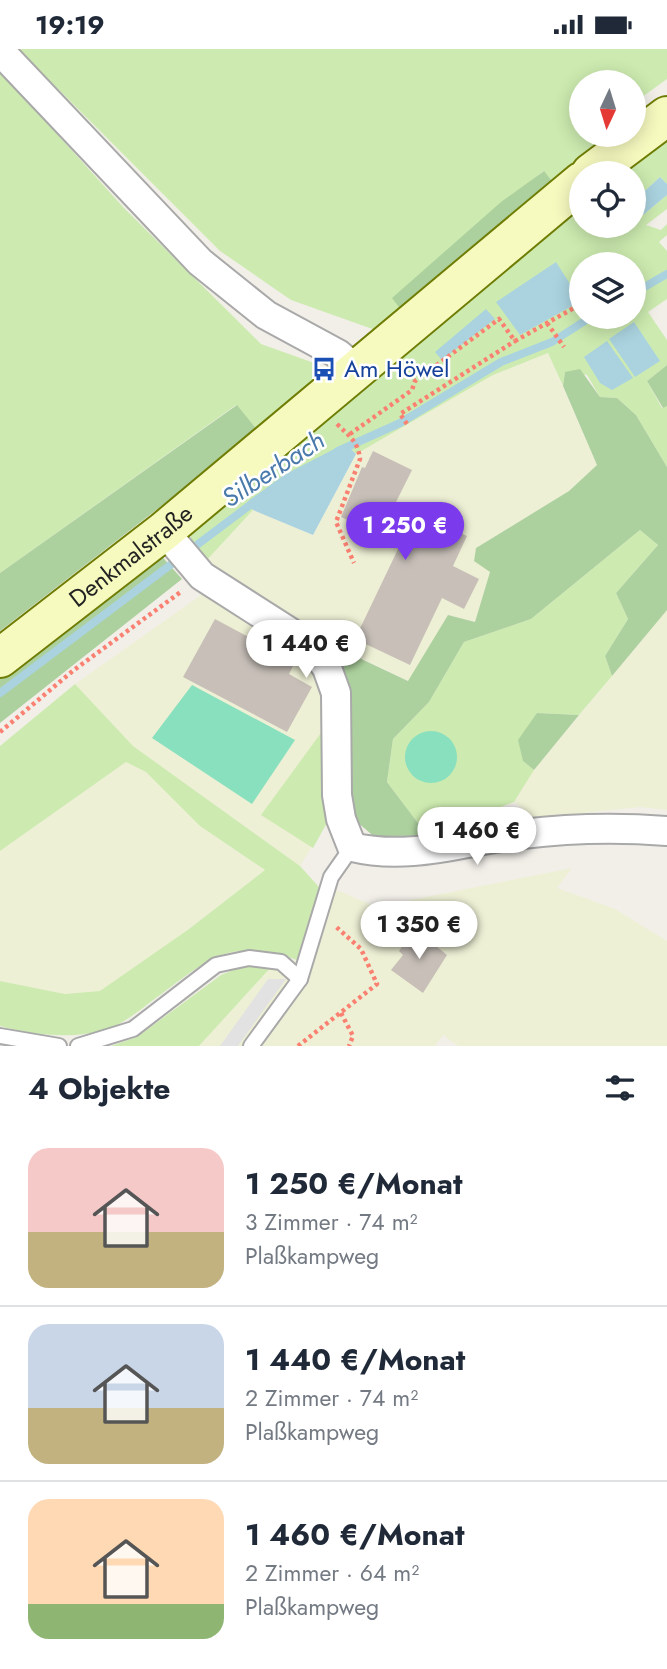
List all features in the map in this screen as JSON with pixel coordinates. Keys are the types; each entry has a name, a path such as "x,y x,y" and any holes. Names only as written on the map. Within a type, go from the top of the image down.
{"main road":[{"path":"607,161 667,116"},
{"name":"Denkmalstraße","path":"0,658 183,554 356,369 569,192"}],"street":[{"path":"0,51 200,262 266,315 338,354 356,369"},
{"path":"183,554 313,647 327,668 336,693 337,795 341,819 352,848 399,854 520,834 595,827 667,831"}],"lane":[{"path":"251,1046 300,979 322,914 331,877 352,848"},
{"path":"78,1046 133,1029 216,965 249,958 281,962 300,979"},
{"path":"0,1036 59,1046"}],"path":[{"path":"407,424 400,414 412,405 569,311"},
{"path":"352,436 412,390 415,381 499,319 515,341"},
{"path":"547,323 564,347"},
{"path":"405,395 412,405"},
{"path":"340,427 352,436 360,459 336,522 354,563"},
{"path":"0,732 74,670 183,554"},
{"path":"299,1046 377,985 361,949 322,914"},
{"path":"341,1013 353,1036 349,1046"}],"green space":[{"path":"18,49 667,49 667,79 646,94 646,70 569,70 569,147 607,147 588,161 569,161 569,175 555,185 543,171 393,298 404,314 378,331 291,300 220,251"},
{"path":"0,71 124,208 261,344 317,364 312,380 258,431 236,405 0,573"},
{"path":"667,131 667,184 660,177 646,190 646,161 631,161"},
{"path":"544,171 555,185 404,314 392,298 501,202"},
{"path":"667,195 667,209 646,225 646,212"},
{"path":"569,214 569,238 646,238 646,225 661,230 667,224 667,235 659,242 667,251 667,299 648,312 667,340 667,365 647,381 662,408 667,406 667,467 636,415 617,398 600,397 587,375 565,372 563,386 548,353 493,375 356,454 348,446 247,502 253,510 205,562 190,541 192,530 411,350"},
{"path":"548,353 597,465 569,491 476,548 490,572 475,622 448,615 409,681 321,639 205,562 253,510 313,535 356,454 493,375"},
{"path":"667,365 667,406 663,408 647,381"},
{"path":"580,369 600,397 617,398 636,415 667,467 667,610 612,676 605,656 628,619 616,593 658,545 640,530 531,619 464,642 429,702 393,739 387,782 427,835 426,842 378,840 356,821 348,804 351,705 338,648 408,681 448,615 475,622 490,572 474,561 476,548 569,491 597,465 563,386 565,372"},
{"path":"237,405 258,431 0,631 0,573"},
{"path":"640,530 658,545 616,593 628,619 605,656 612,676 579,715 537,713 523,761 534,770 514,802 427,835 387,782 393,739 429,702 464,642 531,619"},
{"path":"157,551 182,579 0,723 0,674"},
{"path":"204,593 277,635 313,674 332,707 328,821 300,866 133,746 75,684"},
{"path":"667,610 667,810 640,807 535,818 514,802 534,770"},
{"path":"75,684 133,746 300,866 319,887 297,960 251,951 216,957 185,976 123,1022 94,1032 53,1035 0,1026 0,981 65,994 100,991 189,929 265,870 200,826 146,772 126,762 0,851 0,746"},
{"path":"192,685 295,740 252,804 152,738"},
{"path":"537,713 579,715 534,770 523,761 518,740"},
{"path":"329,722 328,821 313,848 261,815"},
{"path":"431,731 441,733 449,739 455,747 455,767 449,775 441,781 431,783 421,781 413,775 407,767 405,757 407,747 413,739 421,733"},
{"path":"126,762 146,772 200,826 265,870 189,929 100,992 65,994 0,981 0,851"},
{"path":"572,868 557,888 615,909 667,941 667,1046 458,1046 443,1035 435,1046 199,1046 273,965 297,960 319,887 342,892 376,907"},
{"path":"251,963 273,965 199,1046 111,1046 137,1037 221,975"}],"shaded area":[{"path":"268,979 286,979 238,1046 220,1046"}],"water":[{"path":"660,177 667,184 667,195 646,212 646,190"},
{"path":"556,262 569,282 569,308 520,335 496,302"},
{"path":"486,309 495,319 442,360 435,352"},
{"path":"624,329 639,329 660,361 635,377 609,339"},
{"path":"607,341 633,378 612,390 600,383 584,357"},
{"path":"340,446 348,446 356,454 313,535 253,510 247,502 284,475"}],"building":[{"path":"373,451 412,470 395,504 467,536 453,566 479,579 464,609 442,598 410,665 355,639 400,545 341,517 362,467 365,468"},
{"path":"215,619 295,662 289,674 312,687 287,732 183,677"},
{"path":"415,929 447,955 423,993 391,970 403,955 399,951"}],"waterway":[{"name":"Silberbach","path":"646,286 667,274"},
{"name":"Silberbach","path":"338,451 400,423 501,362 552,342 572,329"},
{"name":"Silberbach","path":"0,693 258,499"}],"place":[{"name":"Am Höwel","path":"324,369"}]}
